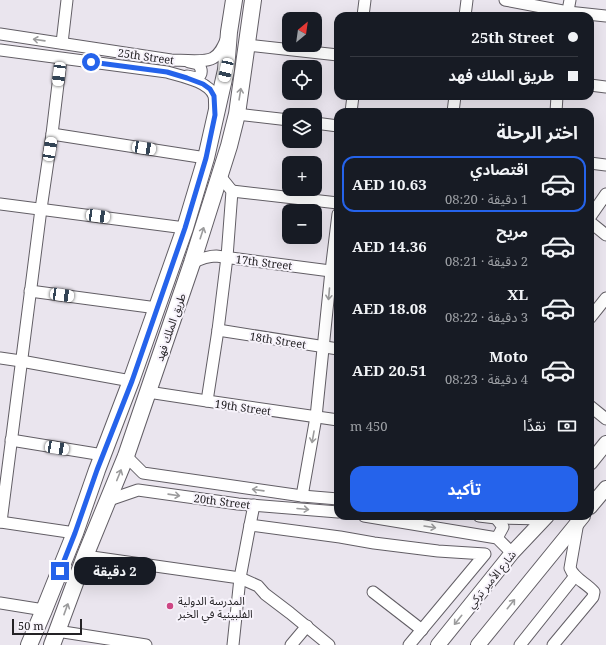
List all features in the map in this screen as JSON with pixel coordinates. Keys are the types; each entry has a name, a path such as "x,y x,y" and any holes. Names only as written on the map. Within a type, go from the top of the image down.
{"highway":[{"name":"طريق الملك فهد","path":"29,645 75,533 132,381 185,228 206,158 226,70 234,0"},
{"name":"طريق الملك فهد","path":"54,638 85,556 126,456 230,146 237,114 253,0"}],"main road":[{"path":"594,458 606,443"},
{"path":"594,502 606,488"},
{"name":"شارع الأمير تركي","path":"438,645 512,553 543,520"},
{"path":"478,645 580,520"}],"street":[{"path":"62,43 67,0"},
{"path":"364,12 365,0"},
{"path":"466,12 467,0"},
{"path":"505,0 559,12"},
{"path":"568,12 570,0"},
{"path":"594,15 606,16"},
{"name":"25th Street","path":"0,34 171,60 197,61 212,59 221,51 230,32"},
{"path":"247,45 334,55"},
{"name":"25th Street","path":"0,50 167,72 187,78 203,84 210,89 214,96 215,115"},
{"path":"61,59 0,522 75,533"},
{"path":"167,72 197,78 201,75 201,67 198,64 191,62 180,63 171,60"},
{"path":"594,86 606,87"},
{"path":"237,114 282,119"},
{"path":"322,124 334,125"},
{"path":"52,134 206,158"},
{"path":"594,164 606,165"},
{"path":"207,401 227,257 232,191 220,176"},
{"path":"232,191 334,203"},
{"path":"594,211 606,194"},
{"path":"0,204 185,228"},
{"path":"594,225 606,235"},
{"name":"17th Street","path":"192,263 209,256 227,257 334,271"},
{"path":"302,496 316,417 334,271"},
{"path":"30,291 157,308"},
{"path":"594,313 606,298"},
{"name":"18th Street","path":"218,330 334,348"},
{"path":"0,358 132,381"},
{"name":"19th Street","path":"148,392 334,419"},
{"path":"594,410 606,420"},
{"path":"11,440 103,455"},
{"path":"126,456 143,474 138,490"},
{"name":"20th Street","path":"143,474 302,496 334,499"},
{"name":"20th Street","path":"109,500 138,490 238,504 334,512"},
{"path":"233,645 240,578 254,505"},
{"path":"388,520 497,538 512,553"},
{"path":"497,538 503,527 498,520"},
{"path":"553,645 593,597 594,592 592,588 575,576 570,568 581,520"},
{"path":"250,525 340,537 374,544 438,551 485,554 409,645"},
{"path":"85,556 240,578 258,586 265,594 329,645"},
{"path":"520,645 575,576"},
{"path":"373,592 422,630"},
{"path":"0,603 44,610"},
{"path":"291,645 307,626"},
{"path":"54,638 146,645"}],"place":[{"name":"المدرسة الدولية الفلبينية في الخبر","path":"170,606"}],"route":[{"path":"60,571 132,381 185,228 206,158 215,115 214,96 210,89 203,84 167,72 91,62"}]}
